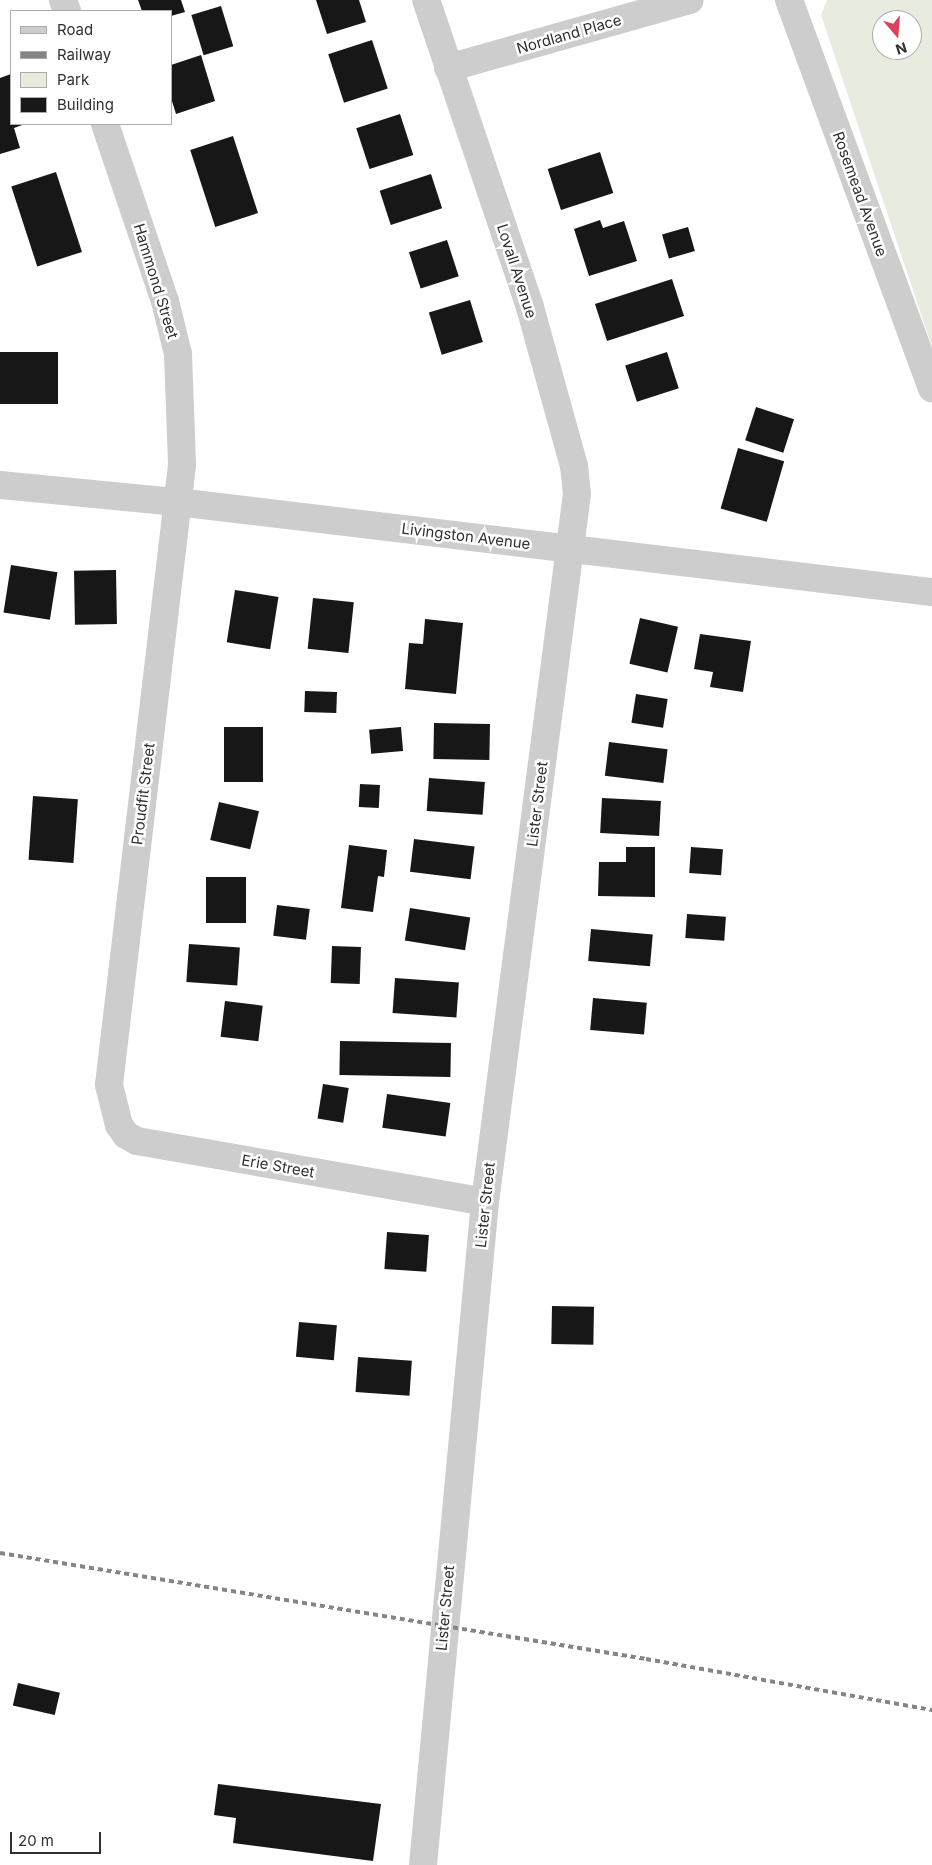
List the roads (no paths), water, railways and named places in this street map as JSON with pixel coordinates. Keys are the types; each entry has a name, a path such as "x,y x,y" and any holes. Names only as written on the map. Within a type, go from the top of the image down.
{"street":[{"name":"Lovall Avenue","path":"426,0 530,307 574,466 577,494 570,548"},
{"name":"Nordland Place","path":"448,68 690,0"},
{"name":"Rosemead Avenue","path":"789,0 932,389"},
{"name":"Hammond Street","path":"105,125 165,301 178,354 182,464 177,502"},
{"name":"Livingston Avenue","path":"0,486 177,502 932,592"},
{"name":"Proudfit Street","path":"109,1085 177,502"},
{"name":"Lister Street","path":"423,1865 484,1202 570,548"},
{"name":"Erie Street","path":"109,1085 119,1125 126,1135 137,1141 484,1202"}],"railway":[{"path":"0,1553 646,1659 932,1710"}]}
